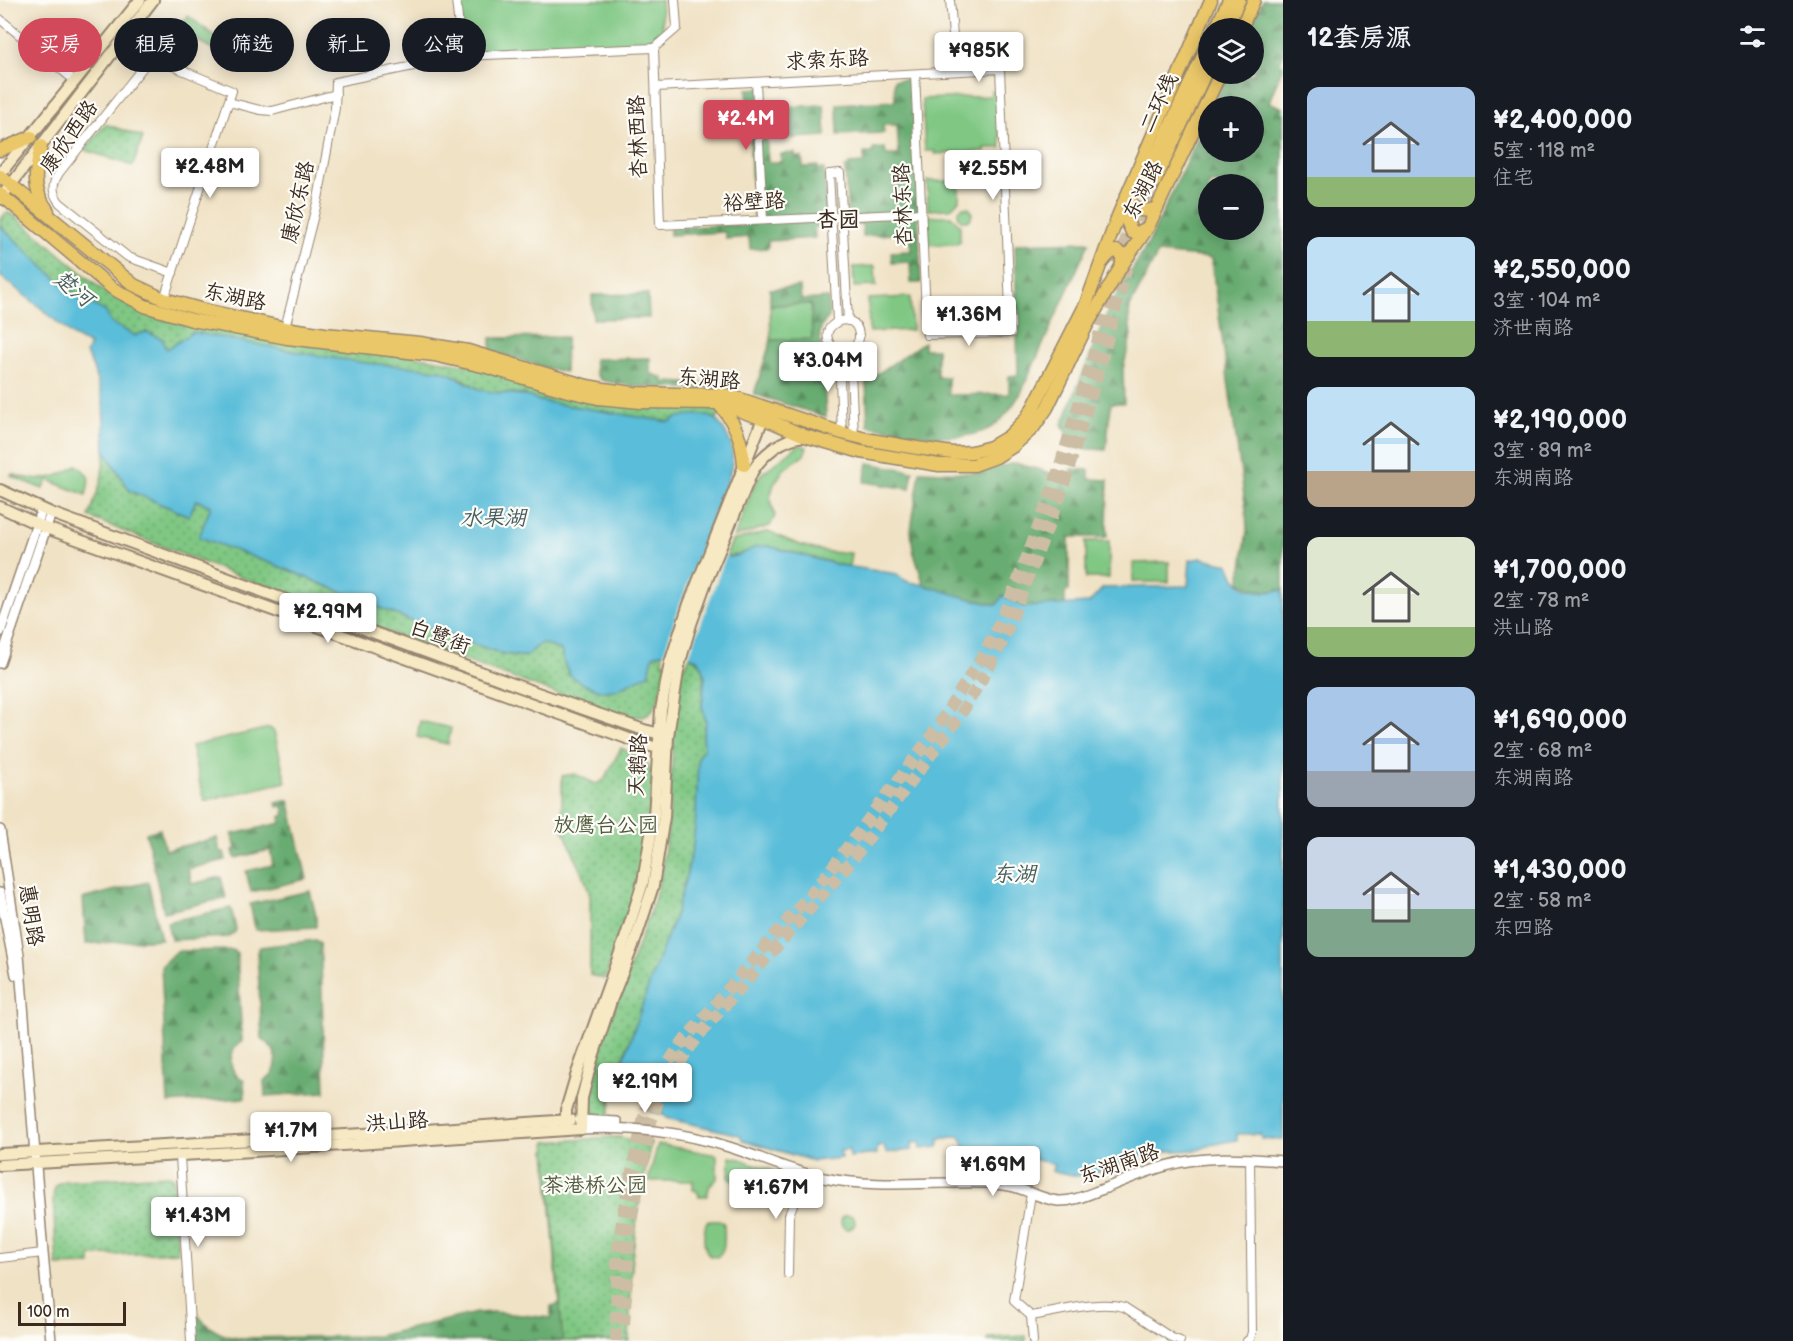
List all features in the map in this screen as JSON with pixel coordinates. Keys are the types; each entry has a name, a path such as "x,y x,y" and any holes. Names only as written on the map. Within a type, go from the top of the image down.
{"main road":[{"path":"140,0 75,81 36,141 20,173 11,185 0,175 36,141 153,0"},
{"name":"东湖路","path":"1211,0 1144,180 1125,197 1086,304 1034,406 1026,419 1008,437 991,447 963,453 892,444 765,413 718,403 641,402 598,398 453,358 287,338 167,314 129,299 111,288 1,196 11,185 134,285 164,299 200,309 285,328 420,343 468,351 586,386 620,392 737,398 765,413 805,436 861,452 939,465 974,465 996,457 1023,438 1040,420 1087,325 1134,238 1148,227 1215,84"},
{"path":"1221,18 1229,0"},
{"path":"1231,18 1239,0"},
{"path":"1245,18 1254,0"},
{"name":"二环线","path":"1144,180 1198,66"},
{"name":"二环线","path":"1144,180 1198,84"},
{"path":"0,150 36,141"},
{"path":"36,141 38,195 63,227"},
{"path":"1144,180 1129,197 1132,204 1138,210 1146,212 1157,208"},
{"path":"1125,197 1125,217 1134,238"},
{"path":"1107,247 1124,234 1134,238"},
{"path":"1100,265 1111,251 1115,250 1122,255 1122,263"},
{"path":"718,403 733,423 741,440 744,465"},
{"name":"天鹅路","path":"719,540 744,465 765,413"},
{"name":"天鹅路","path":"566,1125 568,1101 581,1060 644,882 662,749 663,695 674,664 686,613 757,464 779,444 805,436"},
{"name":"白鹭街","path":"0,490 47,511 529,690 663,735"},
{"name":"白鹭街","path":"0,507 42,526 662,749"},
{"name":"天鹅路","path":"581,1124 582,1098 591,1063 653,885 664,817 662,749"},
{"name":"洪山路","path":"0,1154 35,1158 180,1156 581,1124"},
{"name":"洪山路","path":"0,1165 35,1158 381,1133 566,1125"}],"street":[{"path":"456,0 458,18"},
{"path":"486,55 654,48 677,28 675,0"},
{"path":"950,0 956,71"},
{"path":"0,19 75,81"},
{"name":"杏林西路","path":"654,48 660,225"},
{"name":"康欣西路","path":"173,273 128,257 60,203 54,192 54,183 67,163 151,57 232,91 229,102"},
{"name":"康欣东路","path":"285,328 318,199 336,94 336,82 402,68"},
{"name":"求索东路","path":"656,87 1000,69 1011,333 927,335"},
{"name":"杏林东路","path":"915,74 927,335"},
{"path":"756,82 763,220"},
{"path":"164,299 229,102 272,111 336,94"},
{"path":"837,321 829,174 840,173 848,321"},
{"name":"裕壁路","path":"660,225 921,213"},
{"path":"837,321 848,321 856,326 859,334 858,342 850,351 848,434 839,352 831,345 828,336 831,326 837,321"},
{"path":"0,663 47,511"},
{"path":"0,632 42,526"},
{"name":"惠明路","path":"0,830 19,955 51,1341"},
{"name":"惠明路","path":"0,893 23,1006"},
{"name":"东湖南路","path":"581,1124 704,1141 805,1174 832,1180 990,1184 1013,1187 1052,1200 1069,1200 1173,1164 1201,1160 1283,1161"},
{"path":"180,1156 191,1341"},
{"path":"1247,1341 1252,1332 1251,1159"},
{"path":"788,1274 789,1215 805,1174"},
{"path":"1031,1194 1014,1301 1031,1316 1033,1341"},
{"path":"0,1258 43,1253"},
{"path":"1031,1316 1092,1306 1124,1307 1180,1341"}],"green space":[{"path":"459,0 661,0 663,35 654,44 486,51 486,18 461,18"},
{"path":"1263,0 1283,0 1283,54 1280,62 1283,66 1269,102 1283,108 1283,590 1266,591 1240,582 1247,530 1246,510 1211,258 1158,253 1130,307 1131,336 1123,369 1124,403 1111,403 1106,450 1074,448 1062,425 1109,308 1148,244 1198,137 1198,162 1264,162 1264,96 1218,96 1223,84 1264,84 1264,18 1254,18"},
{"path":"198,24 210,32 210,48 198,41"},
{"path":"913,79 921,283 911,283 910,262 892,263 891,252 911,251 910,233 863,236 862,224 848,225 845,168 849,167 849,164 864,163 864,153 873,153 873,149 885,148 886,155 899,155 897,125 883,125 884,133 838,135 837,104 895,101 894,80"},
{"path":"763,88 764,108 824,105 826,136 779,139 779,132 766,133 768,162 781,162 781,154 795,153 795,157 802,157 803,167 818,166 818,169 824,169 827,226 814,227 815,238 768,241 768,248 750,249 749,237 726,239 725,232 670,235 670,228 754,224 747,89"},
{"path":"991,91 998,91 1001,148 935,154 935,151 925,151 922,99 991,96"},
{"path":"105,124 143,137 133,166 85,150"},
{"path":"927,181 955,181 959,184 959,200 950,209 928,210"},
{"path":"962,207 968,207 972,214 968,221 962,221 958,217 958,211"},
{"path":"8,213 14,215 99,287 143,311 166,319 195,326 403,354 716,407 721,415 716,419 711,417 675,418 669,422 539,401 523,394 489,392 445,372 362,363 256,345 167,349 163,344 164,340 147,332 136,336 111,323 92,304 87,304 60,282 0,226 0,220"},
{"path":"928,216 951,216 960,225 960,241 956,244 929,245"},
{"path":"1089,243 1021,393 999,422 982,432 951,437 868,426 866,382 924,342 924,349 937,349 937,377 948,377 948,395 1009,394 1009,376 1018,375 1015,244"},
{"path":"875,266 876,286 854,287 853,267"},
{"path":"800,287 801,300 828,298 829,317 824,322 820,333 824,350 834,358 834,375 824,376 826,417 754,394 771,340 812,339 811,304 770,305 770,289"},
{"path":"648,294 649,318 593,319 592,295"},
{"path":"910,297 912,330 869,332 868,299"},
{"path":"812,304 812,340 771,340 770,305"},
{"path":"566,337 565,372 491,351 491,338"},
{"path":"650,358 650,373 663,378 664,382 734,385 734,389 634,386 601,380 596,374 594,359"},
{"path":"799,445 807,447 804,455 784,469 774,484 770,498 775,516 770,526 734,537 753,488 761,474"},
{"path":"105,451 130,491 189,516 196,500 211,506 200,537 286,569 433,630 510,655 526,656 541,643 561,650 568,673 576,680 664,653 662,661 667,662 656,705 643,716 617,715 352,619 89,517 101,481"},
{"path":"868,463 913,471 910,489 864,482"},
{"path":"1015,463 1069,478 1072,469 1089,470 1089,479 1108,480 1107,537 1069,537 1069,591 1065,592 1065,605 1024,607 1003,596 997,605 953,595 924,585 913,550 911,530 920,471 972,473"},
{"path":"77,465 88,477 89,485 86,495 48,480 43,489 11,476 12,474 37,479 53,477"},
{"path":"766,532 810,548 851,553 849,567 768,546 726,556 732,541"},
{"path":"1086,541 1109,541 1109,578 1086,578"},
{"path":"1169,562 1169,582 1133,582 1133,563"},
{"path":"689,656 700,662 704,672 702,706 706,723 703,735 704,749 698,759 693,846 676,913 623,1059 613,1091 608,1119 599,1116 590,1105 590,1081 654,901 662,868 669,819 674,717 682,665 686,666"},
{"path":"420,721 451,728 448,744 417,737"},
{"path":"269,728 274,731 286,782 204,801 191,746"},
{"name":"放鹰台公园","path":"621,748 648,765 652,788 639,873 605,979 590,975 590,896 563,829 562,776 575,774 596,784 604,780"},
{"path":"289,800 307,879 251,892 246,871 273,865 270,850 235,858 233,850 236,849 232,834 281,823 280,817 285,815 283,806 277,807 276,803"},
{"path":"160,829 165,850 217,838 220,852 224,852 226,860 188,869 192,884 221,877 226,898 164,912 146,833"},
{"path":"148,882 161,939 86,944 83,899"},
{"path":"310,891 316,916 316,927 256,930 250,904"},
{"path":"231,908 236,929 229,937 171,940 167,922"},
{"path":"315,940 320,943 325,1092 265,1096 264,1081 274,1071 276,1060 272,1048 262,1039 257,952 260,947"},
{"path":"233,950 237,953 242,1041 234,1051 231,1062 234,1072 244,1081 245,1098 168,1103 161,966 176,951"},
{"name":"茶港桥公园","path":"612,1137 651,1142 639,1202 632,1258 629,1341 563,1341 546,1142"},
{"name":"茶港桥公园","path":"621,1137 639,1202 632,1258 629,1341 197,1341 195,1310 213,1329 237,1338 378,1336 476,1313 493,1312 551,1318 551,1306 559,1304 546,1150"},
{"path":"658,1144 717,1155 717,1179 710,1185 707,1196 699,1196 697,1191 693,1190 693,1181 648,1181"},
{"path":"730,1157 799,1180 790,1195 740,1196 737,1184 729,1178"},
{"path":"169,1175 173,1179 178,1252 91,1256 91,1265 57,1266 53,1200 54,1190 59,1183"},
{"path":"845,1215 851,1215 855,1222 851,1229 845,1229 841,1225 841,1219"},
{"path":"707,1221 721,1221 724,1224 724,1246 717,1257 707,1253 704,1244"},
{"path":"1026,1336 1026,1341 988,1341 988,1338"}],"water":[{"name":"东湖","path":"0,226 86,304 92,304 106,312 111,323 136,336 147,332 164,340 163,344 167,349 193,332 338,359 434,370 450,374 482,390 524,395 540,401 669,422 692,415 716,419 731,444 731,467 705,540 726,556 739,555 756,547 768,546 839,565 897,574 908,582 997,605 1003,595 1024,607 1089,603 1103,588 1188,586 1190,560 1201,558 1229,564 1235,578 1245,587 1271,592 1283,590 1283,1140 1261,1139 1260,1134 1237,1134 1237,1140 1210,1145 1198,1150 1152,1152 1078,1176 1052,1171 1054,1164 1033,1159 1031,1166 1002,1158 1003,1151 995,1149 994,1155 965,1148 960,1136 940,1139 938,1147 921,1149 920,1142 912,1143 912,1150 886,1153 884,1146 877,1147 877,1154 850,1157 849,1150 840,1151 841,1158 813,1161 743,1140 740,1135 666,1118 663,1114 650,1112 652,1101 643,1100 644,1096 613,1091 676,913 693,846 698,759 704,749 703,735 706,722 702,706 705,675 702,665 697,659 689,656 656,654 653,656 649,674 615,690 602,691 583,684 571,676 565,666 561,650 541,643 526,656 500,653 433,630 286,569 199,537 211,506 196,500 189,516 130,491 105,451 103,401 86,353 90,345 73,336 0,276"}],"pier":[{"path":"706,536 709,537 709,542 727,553 688,659 663,656 675,618"}],"tunnel":[{"path":"1118,264 1145,180"},
{"path":"1136,240 1154,183"},
{"path":"624,1325 630,1224 651,1122 658,1102 688,1050 707,1026 850,863 960,716 988,669 1003,641 1061,494 1100,366 1130,256"},
{"path":"616,1341 617,1256 624,1208 650,1097 680,1045 824,878 932,735 982,657 1002,618 1052,491 1091,365 1112,287"}],"district":[{"name":"杏园","path":"838,220"}],"water label":[{"name":"楚河","path":"73,289"},
{"name":"水果湖","path":"493,518"}]}
